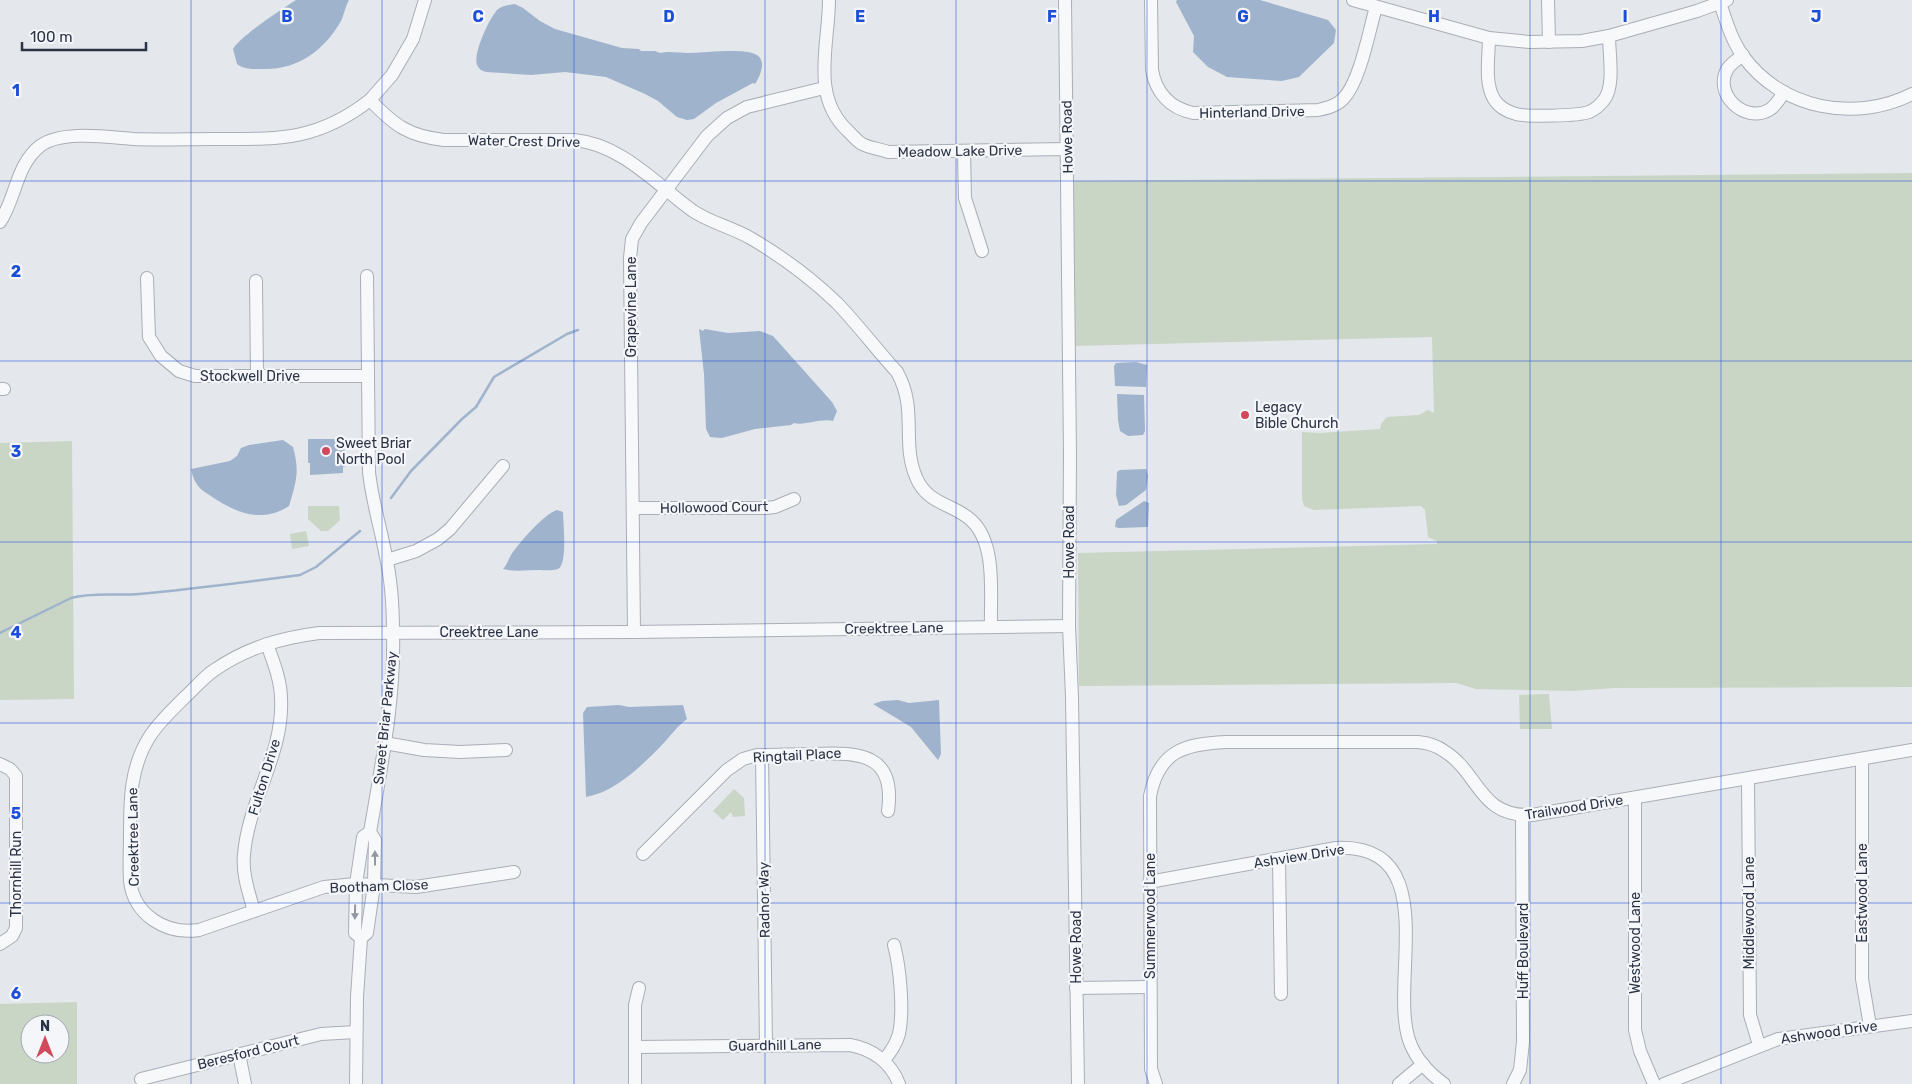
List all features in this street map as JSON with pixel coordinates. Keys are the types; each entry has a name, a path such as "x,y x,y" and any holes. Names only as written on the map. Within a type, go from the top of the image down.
{"street":[{"path":"0,222 8,210 19,174 26,161 41,145 53,140 73,137 287,138 326,126 360,108 370,100 392,75 413,39 425,0"},
{"name":"Meadow Lake Drive","path":"829,0 829,20 823,62 824,88 832,111 842,126 861,143 888,152 1067,149"},
{"name":"Howe Road","path":"1065,0 1070,444 1069,626 1073,707 1078,1084"},
{"name":"Hinterland Drive","path":"1151,0 1152,70 1156,87 1167,100 1180,109 1192,113 1305,111 1318,110 1335,105 1348,93 1357,76 1376,7"},
{"path":"1353,0 1490,38 1549,42 1582,41 1609,36 1723,2 1732,34 1743,56 1764,77 1784,92 1817,106 1847,110 1886,104 1912,94"},
{"path":"1548,0 1549,42"},
{"path":"1490,38 1489,83 1493,98 1508,111 1528,115 1580,114 1590,112 1599,105 1609,91 1609,36"},
{"path":"1743,56 1729,68 1725,79 1726,92 1736,107 1747,113 1763,112 1774,105 1784,92"},
{"name":"Grapevine Lane","path":"634,632 630,258 632,239 665,190 707,136 727,118 747,106 824,88"},
{"name":"Water Crest Drive","path":"370,100 404,130 429,138 444,140 574,140 592,143 618,154 696,213 751,238 816,284 838,305 897,372 903,383 909,403 910,453 916,478 932,498 971,519 983,534 989,556 991,627"},
{"path":"964,152 965,198 982,251"},
{"name":"Sweet Briar Parkway","path":"356,1084 356,1032 361,938 367,933 374,885 375,840 370,832 385,743 394,632 387,560 368,472 366,276"},
{"name":"Stockwell Drive","path":"147,278 149,337 161,356 179,371 195,376 367,376"},
{"path":"256,281 257,376"},
{"path":"387,560 416,551 438,540 450,529 503,466"},
{"name":"Hollowood Court","path":"633,508 766,508 775,507 794,499"},
{"name":"Creektree Lane","path":"161,925 152,921 143,912 134,896 130,881 130,795 132,779 140,755 150,736 168,714 212,672 240,655 287,637 319,633 634,632 1069,626"},
{"name":"Fulton Drive","path":"254,911 244,870 245,842 276,742 281,714 279,684 267,644"},
{"path":"385,743 424,750 460,752 506,750"},
{"name":"Trailwood Drive","path":"1173,754 1184,748 1205,743 1423,743 1437,747 1454,758 1486,798 1496,806 1514,815 1532,816 1912,750"},
{"name":"Ringtail Place","path":"643,854 727,770 743,759 762,755 848,753 866,758 880,768 889,782 888,812"},
{"name":"Summerwood Lane","path":"1156,1084 1151,1069 1150,796 1158,770 1173,754"},
{"name":"Radnor Way","path":"762,755 766,1045"},
{"name":"Eastwood Lane","path":"1862,759 1862,979 1870,1026"},
{"name":"Thornhill Run","path":"0,944 12,936 16,928 16,776 5,766"},
{"name":"Middlewood Lane","path":"1748,779 1750,1015 1759,1045"},
{"name":"Westwood Lane","path":"1635,798 1636,1030 1640,1052 1654,1084"},
{"name":"Huff Boulevard","path":"1513,1084 1520,1070 1523,1042 1522,816"},
{"name":"Sweet Briar Parkway","path":"361,938 355,933 356,884 363,837 370,832"},
{"name":"Ashview Drive","path":"1149,882 1336,848 1354,848 1373,853 1389,865 1399,880 1404,898 1406,1027 1414,1052 1423,1064 1444,1084"},
{"path":"1279,859 1281,994"},
{"name":"Bootham Close","path":"161,925 174,930 193,931 324,887 356,884 416,887 514,872"},
{"path":"884,1060 896,1042 900,1027 899,971 894,945"},
{"path":"1076,988 1150,987"},
{"path":"635,1084 635,1005 640,988"},
{"name":"Ashwood Drive","path":"1664,1084 1759,1045 1790,1036 1912,1021"},
{"name":"Beresford Court","path":"140,1079 320,1034 356,1032"},
{"name":"Guardhill Lane","path":"635,1047 850,1045 870,1051 884,1060 899,1084"},
{"path":"238,1054 245,1084"},
{"path":"1399,1084 1423,1064"}],"green space":[{"path":"1912,173 1912,687 1615,688 1572,691 1476,689 1456,683 1079,686 1078,553 1437,544 1437,541 1428,537 1425,510 1421,506 1314,510 1304,506 1302,499 1302,432 1320,433 1380,429 1381,424 1387,417 1419,415 1428,410 1434,413 1432,337 1073,346 1073,181"},
{"path":"72,441 74,699 0,700 0,443"},
{"path":"308,506 339,506 340,520 328,531 321,531 308,519"},
{"path":"306,531 309,546 292,549 290,534"},
{"path":"1549,694 1552,729 1520,729 1519,695"},
{"path":"734,789 744,798 745,816 733,817 731,812 723,820 713,811"},
{"path":"77,1002 77,1084 0,1084 0,1004"}],"water":[{"path":"296,0 349,0 341,21 334,32 318,50 308,57 287,66 275,68 250,69 237,64 233,49 237,44 261,23"},
{"path":"1177,0 1260,0 1328,20 1336,30 1334,43 1299,77 1282,81 1227,77 1208,67 1193,52 1194,36 1176,2"},
{"path":"515,4 555,29 622,48 660,53 749,52 755,54 761,60 761,73 755,84 753,83 716,103 694,119 687,120 677,117 658,101 645,94 606,77 565,72 531,75 483,71 477,65 476,60 479,45 486,28 497,10"},
{"path":"699,329 703,331 705,329 728,333 760,331 773,336 832,402 837,411 833,421 823,420 803,424 794,423 791,425 755,429 722,438 710,437 706,429 704,374"},
{"path":"1136,362 1147,365 1146,387 1115,386 1114,366 1116,363"},
{"path":"1117,394 1144,395 1145,431 1143,435 1128,436 1120,431"},
{"name":"Sweet Briar North Pool","path":"308,439 344,439 345,467 343,467 343,473 310,475"},
{"path":"283,440 293,447 297,470 289,506 280,511 262,515 244,513 207,494 197,485 191,469 230,461 237,456 241,448 249,445"},
{"path":"1146,469 1148,476 1146,490 1126,505 1119,506 1116,495 1117,472 1120,470"},
{"path":"1144,501 1149,503 1148,527 1115,527 1116,520"},
{"path":"557,510 563,512 564,551 561,566 558,569 551,570 516,571 503,569 511,555 526,537 545,517"},
{"path":"898,700 909,703 939,700 941,754 938,760 911,727 873,704 882,701"},
{"path":"619,705 629,707 683,705 687,719 679,725 652,755 626,778 607,790 586,797 583,713 587,707"}],"waterway":[{"path":"391,498 411,471 476,407 494,377 567,334 578,330"},
{"path":"0,633 71,598 79,596 139,594 300,575 316,567 360,531"}],"place":[{"name":"Legacy Bible Church","path":"1245,415"},
{"name":"Sweet Briar North Pool","path":"326,451"}]}
